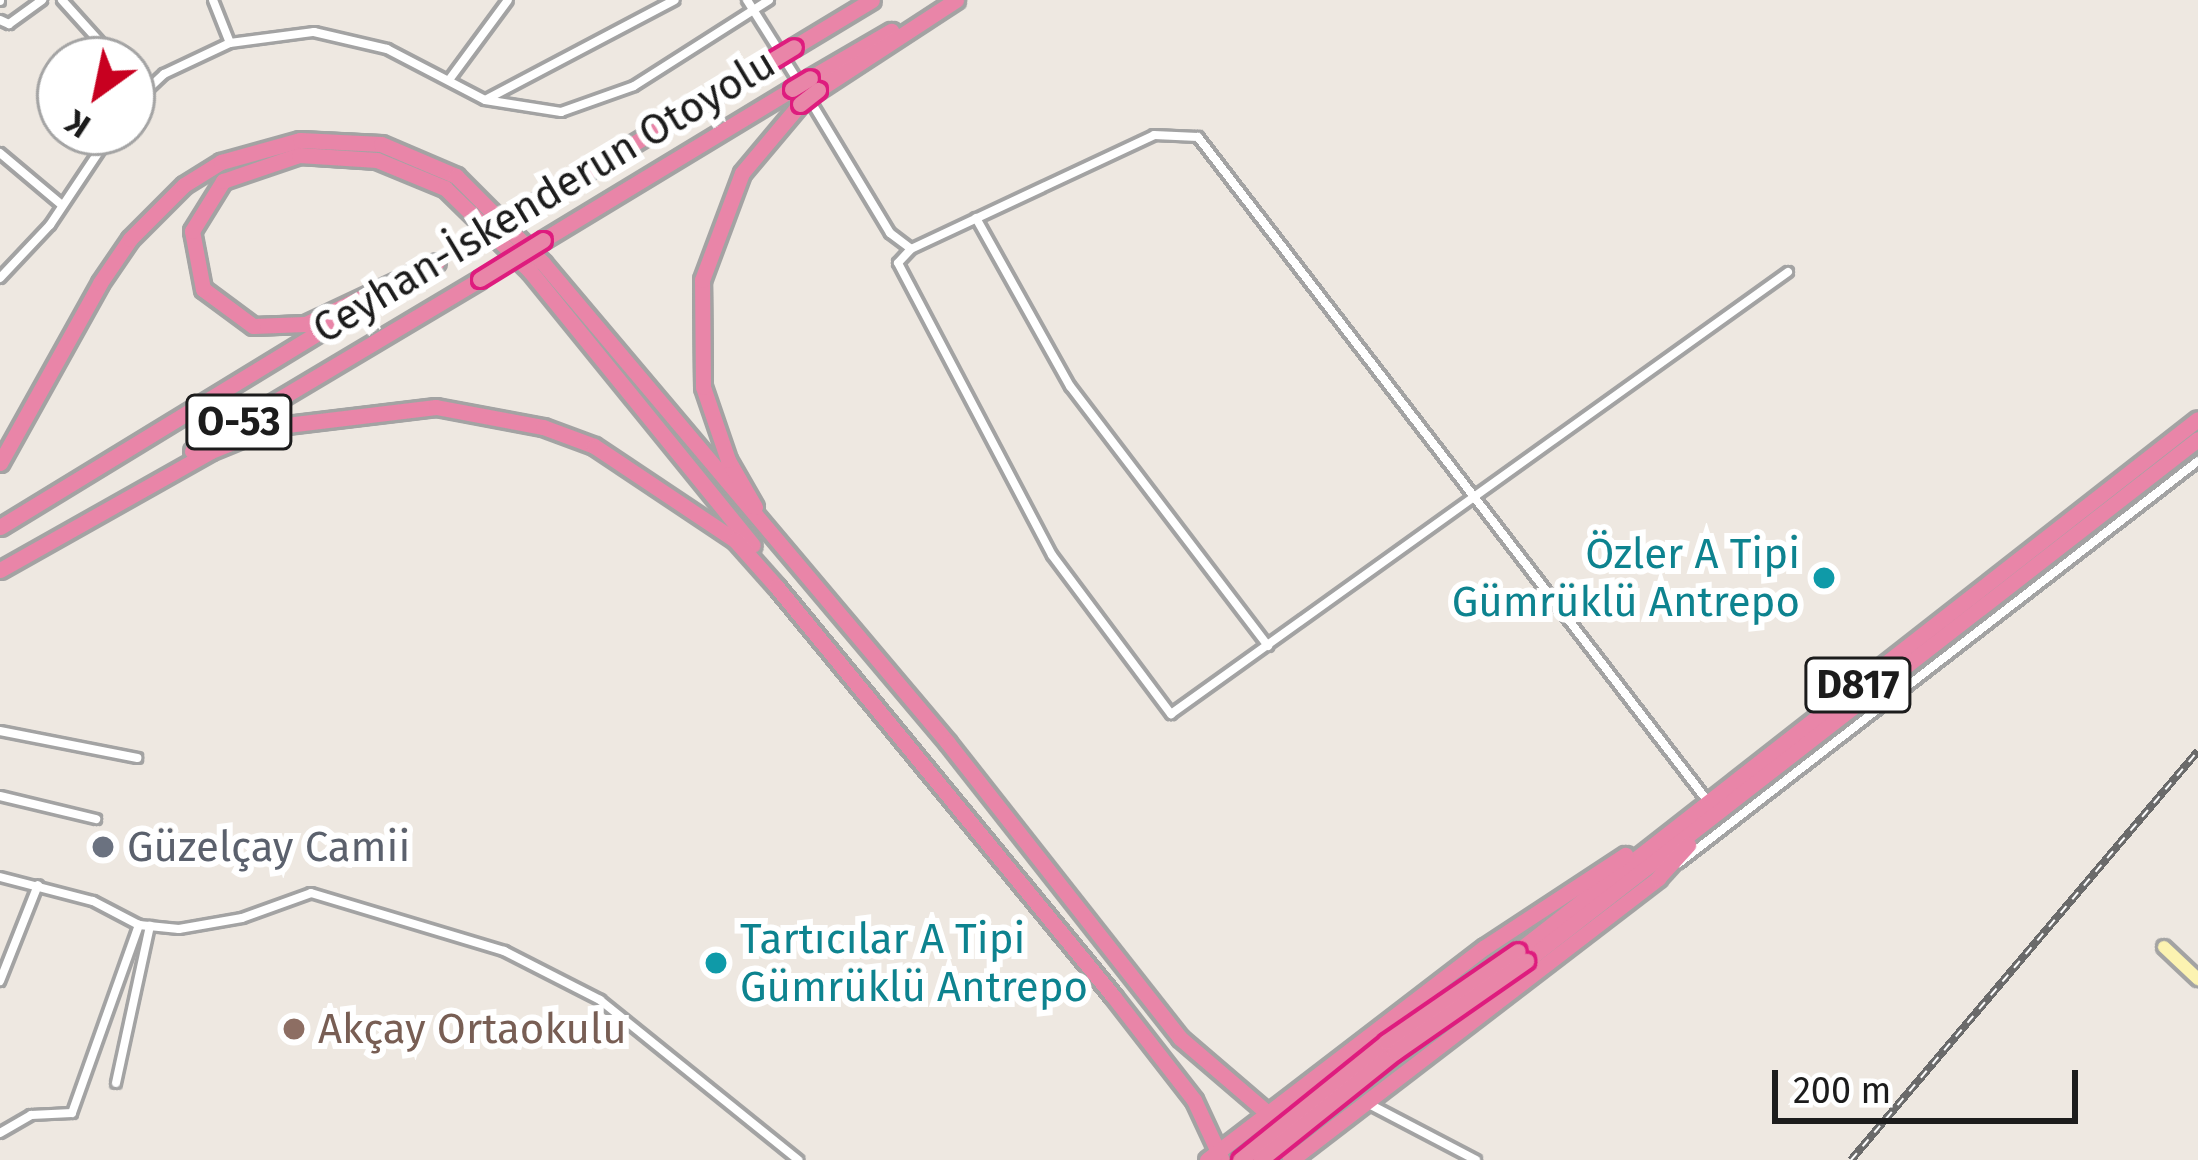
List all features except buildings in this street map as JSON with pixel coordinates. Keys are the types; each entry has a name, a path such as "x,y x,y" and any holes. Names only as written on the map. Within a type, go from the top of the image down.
{"highway":[{"name":"Ceyhan-İskenderun Otoyolu","path":"0,527 872,0"},
{"name":"Ceyhan-İskenderun Otoyolu","path":"0,570 543,240 796,97 943,0"},
{"path":"814,84 956,0"},
{"path":"796,97 762,142 723,212 702,280 699,350 728,460 828,606"},
{"path":"0,463 100,283 184,185 262,147 340,139 381,144 421,157 484,198 948,743 1180,1038 1265,1110 1291,1160 1658,878 1713,808"},
{"path":"437,262 305,324 254,326 202,289 192,231 223,181 298,155 377,160 445,188 530,271 856,672 913,757"},
{"path":"0,570 211,451 270,427 376,410 488,413 543,427 640,470 735,540 1113,996 1193,1100 1216,1157 1265,1110 1569,888 1688,815"},
{"name":"D817","path":"1240,1160 1386,1042 1522,956 1688,815 1713,808 2198,419"},
{"name":"D817","path":"1261,1160 1395,1052 2198,439"}],"street":[{"path":"0,20 9,24 42,0"},
{"path":"62,0 94,36"},
{"path":"213,0 230,43"},
{"path":"449,80 508,0"},
{"path":"485,100 675,0"},
{"path":"747,0 890,233 911,249"},
{"path":"156,80 230,43 314,32 387,50 485,100 525,112 598,103 769,0"},
{"path":"1713,808 1472,497 1198,137 1154,135 911,249 898,263 1052,555 1162,706 1182,712 1472,497 1788,272"},
{"path":"0,153 62,206"},
{"path":"0,278 62,206 96,156"},
{"path":"976,218 1070,386 1268,646"},
{"path":"1658,878 2198,460"},
{"path":"0,731 137,758"},
{"path":"0,796 95,820"},
{"path":"0,877 38,885 144,926 242,918 310,892 505,951 600,1000 799,1160"},
{"path":"0,981 38,885"},
{"path":"116,1083 144,926"},
{"path":"0,1133 31,1115 72,1113 144,926"},
{"path":"2164,947 2198,979"},
{"path":"1367,1103 1476,1160"}],"railway":[{"path":"1851,1160 2198,751"}],"place":[{"name":"Özler A Tipi Gümrüklü Antrepo","path":"1824,578"},
{"name":"Güzelçay Camii","path":"103,847"},
{"name":"Tartıcılar A Tipi Gümrüklü Antrepo","path":"716,963"},
{"name":"Akçay Ortaokulu","path":"294,1029"}]}
